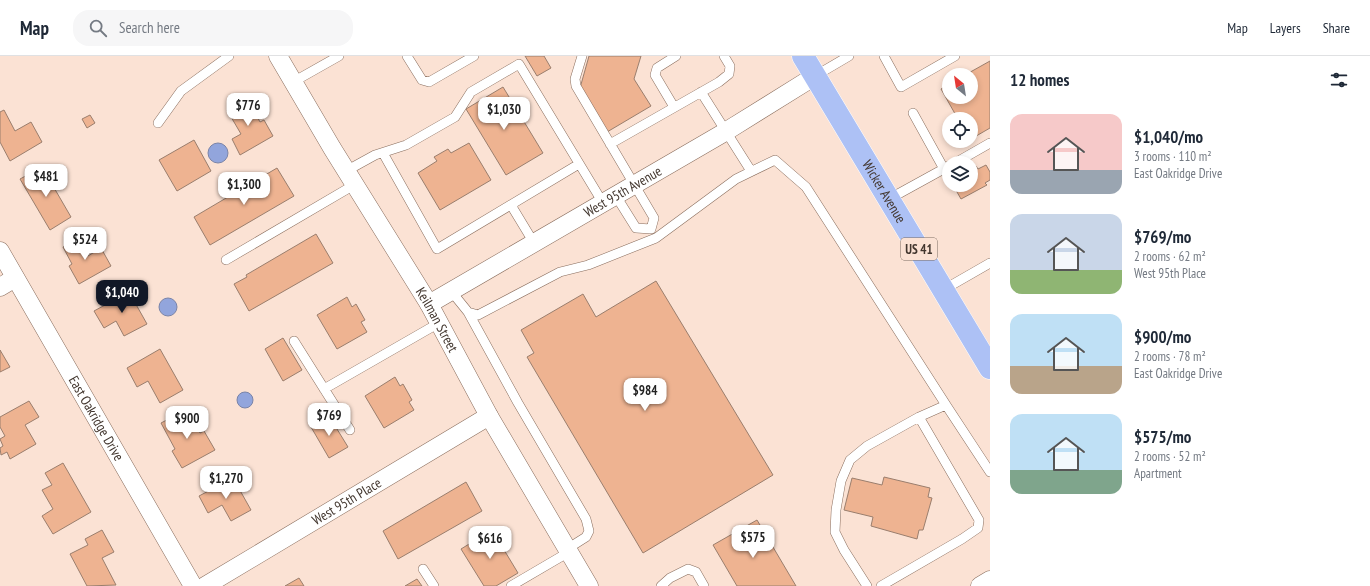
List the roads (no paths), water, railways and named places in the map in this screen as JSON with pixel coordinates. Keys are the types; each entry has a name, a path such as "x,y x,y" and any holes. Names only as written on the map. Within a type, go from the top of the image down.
{"highway":[{"name":"Wicker Avenue","path":"803,56 990,368"}],"street":[{"name":"Keilman Street","path":"278,56 350,178 428,304 489,416 589,586"},
{"name":"West 95th Avenue","path":"428,304 726,132 815,76"},
{"name":"East Oakridge Drive","path":"0,251 8,283 193,586"},
{"name":"West 95th Place","path":"205,586 489,416"},
{"path":"980,586 990,580"}],"lane":[{"path":"158,123 181,91 228,56"},
{"path":"293,82 339,56"},
{"path":"407,56 422,80 429,82 474,56"},
{"path":"582,56 575,79 576,86 604,136 654,218 650,230"},
{"path":"674,107 655,75 657,68 676,56"},
{"path":"610,144 719,82 729,74 730,66 724,56"},
{"path":"815,76 849,56"},
{"path":"884,56 901,87 955,56"},
{"path":"226,260 350,178 375,155 406,145 455,117 471,92 519,64 579,164 609,200 636,228 650,230 656,238"},
{"path":"701,92 751,171"},
{"path":"912,113 942,162"},
{"path":"967,156 990,143"},
{"path":"383,153 437,249 579,164"},
{"path":"468,312 478,315 560,272 588,265 656,238 736,179 775,160 806,187 990,472"},
{"path":"889,199 942,170"},
{"path":"511,205 534,243"},
{"path":"944,290 990,263"},
{"path":"451,291 468,312 518,403 586,519 590,531 586,538 511,586"},
{"path":"324,389 439,323"},
{"path":"294,341 350,430"},
{"path":"867,586 844,550 835,532 836,510 841,481 850,460 867,446 920,417 946,405"},
{"path":"881,586 962,539 978,528 979,520 920,417"},
{"path":"423,569 434,586"},
{"path":"661,586 670,578 688,569 696,572 704,586"}],"water":[{"path":"218,143 225,146 228,153 225,160 218,163 211,160 208,153 211,146"},
{"path":"164,298 172,298 177,303 175,314 172,316 164,316 159,311 159,303"},
{"path":"242,392 248,392 253,397 251,406 248,408 242,408 237,403 237,397"}]}
